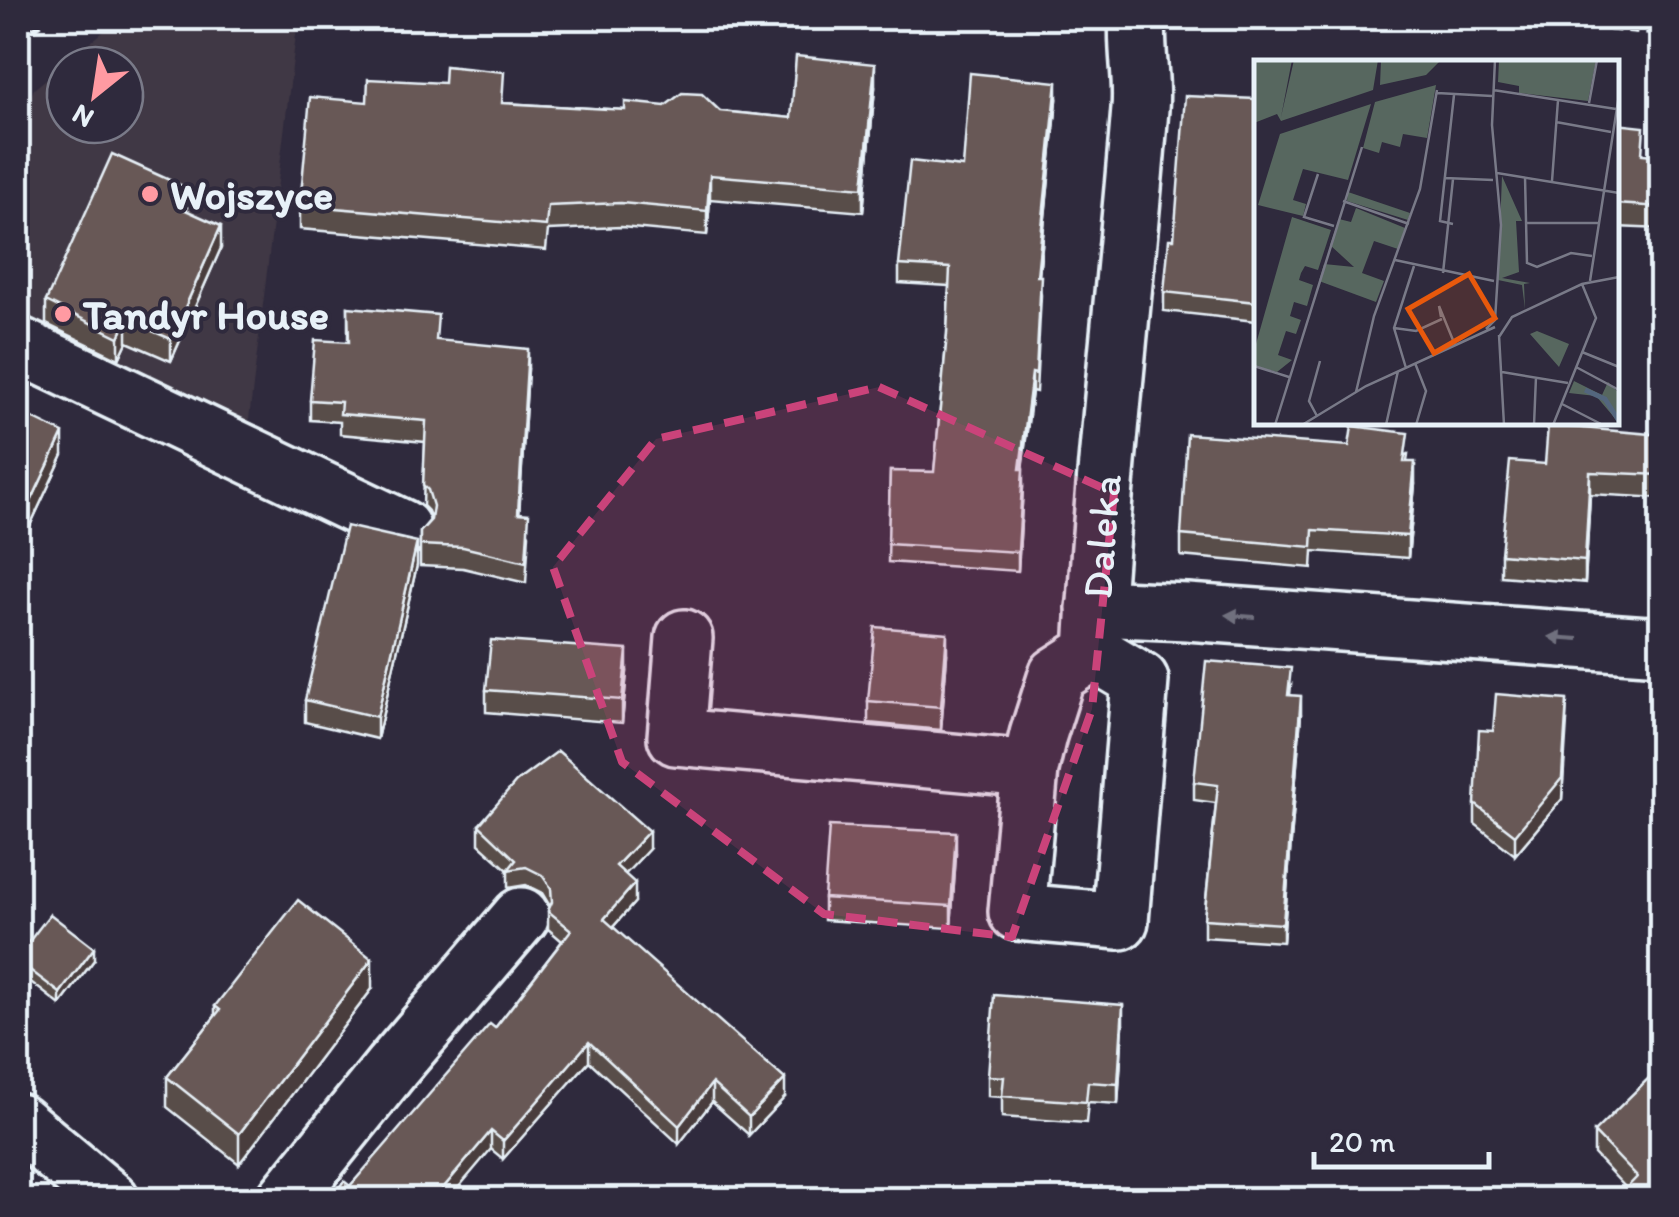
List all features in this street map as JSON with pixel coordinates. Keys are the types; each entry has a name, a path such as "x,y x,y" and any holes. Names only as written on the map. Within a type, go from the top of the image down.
{"street":[{"name":"Daleka","path":"1030,769 1016,912 1120,921 1140,680 1094,630 1141,103 1138,18"},
{"path":"18,345 402,528"},
{"name":"Daleka","path":"1094,630 1187,612 1662,646"},
{"path":"684,638 676,737 1030,769 1057,675 1094,630"},
{"path":"285,1200 392,1067 522,916"},
{"path":"18,1122 112,1200"}],"path":[{"path":"18,40 49,18"},
{"path":"1484,18 1662,33"}],"highlighted area":[{"path":"879,387 1114,493 1092,709 1012,937 824,914 622,762 553,567 656,439"}],"shaded area":[{"path":"120,18 298,18 248,427 18,318 18,124 34,89 45,80 45,145 145,145 145,45 87,45"}],"building":[{"path":"796,56 875,64 863,188 710,175 707,211 621,203 548,206 546,226 300,205 310,97 367,102 368,79 444,83 445,66 504,72 502,103 625,110 625,102 665,106 682,93 702,94 720,111 791,118"},
{"path":"970,73 1057,82 1037,276 1041,276 1036,374 1032,373 1020,469 1018,552 888,544 890,471 934,472 947,334 950,268 899,265 910,161 963,167"},
{"path":"1185,96 1254,99 1254,302 1164,292 1169,239 1174,239"},
{"path":"1619,124 1644,127 1642,154 1662,156 1662,207 1619,204"},
{"path":"112,154 187,188 179,207 221,226 171,339 127,320 119,337 46,301"},
{"path":"348,307 438,315 436,340 528,349 518,513 529,514 526,562 463,547 420,545 420,532 431,520 433,506 423,485 426,421 340,414 341,402 310,400 315,340 349,342"},
{"path":"18,411 63,433 28,508 18,503"},
{"path":"1548,425 1662,435 1662,475 1590,472 1585,561 1501,554 1510,461 1545,464"},
{"path":"1352,426 1408,433 1404,462 1415,462 1408,536 1313,530 1312,547 1181,535 1187,434 1349,446"},
{"path":"346,526 417,542 377,717 305,700"},
{"path":"875,627 947,633 941,707 868,701"},
{"path":"491,640 627,650 622,700 486,690"},
{"path":"1206,661 1291,668 1288,695 1301,696 1283,924 1204,919 1218,785 1194,782"},
{"path":"1496,694 1567,700 1562,778 1515,835 1475,804 1479,730 1493,731"},
{"path":"558,751 649,831 616,866 635,883 604,919 785,1079 749,1117 712,1083 679,1126 589,1042 503,1141 491,1131 433,1200 329,1200 344,1181 350,1186 490,1024 495,1028 571,930 548,911 551,888 542,875 526,867 508,870 516,860 479,825 516,782"},
{"path":"18,796 29,803 18,822"},
{"path":"829,826 956,832 951,906 824,898"},
{"path":"298,900 372,959 239,1134 167,1077 220,1010 215,1006"},
{"path":"50,914 94,948 60,993 18,961"},
{"path":"994,995 1123,1005 1118,1084 1088,1082 1086,1102 1002,1096 1004,1077 988,1076"},
{"path":"1662,1065 1662,1200 1615,1200 1637,1177 1594,1132"}],"place":[{"name":"Wojszyce","path":"150,194"},
{"name":"Tandyr House","path":"63,314"}]}
